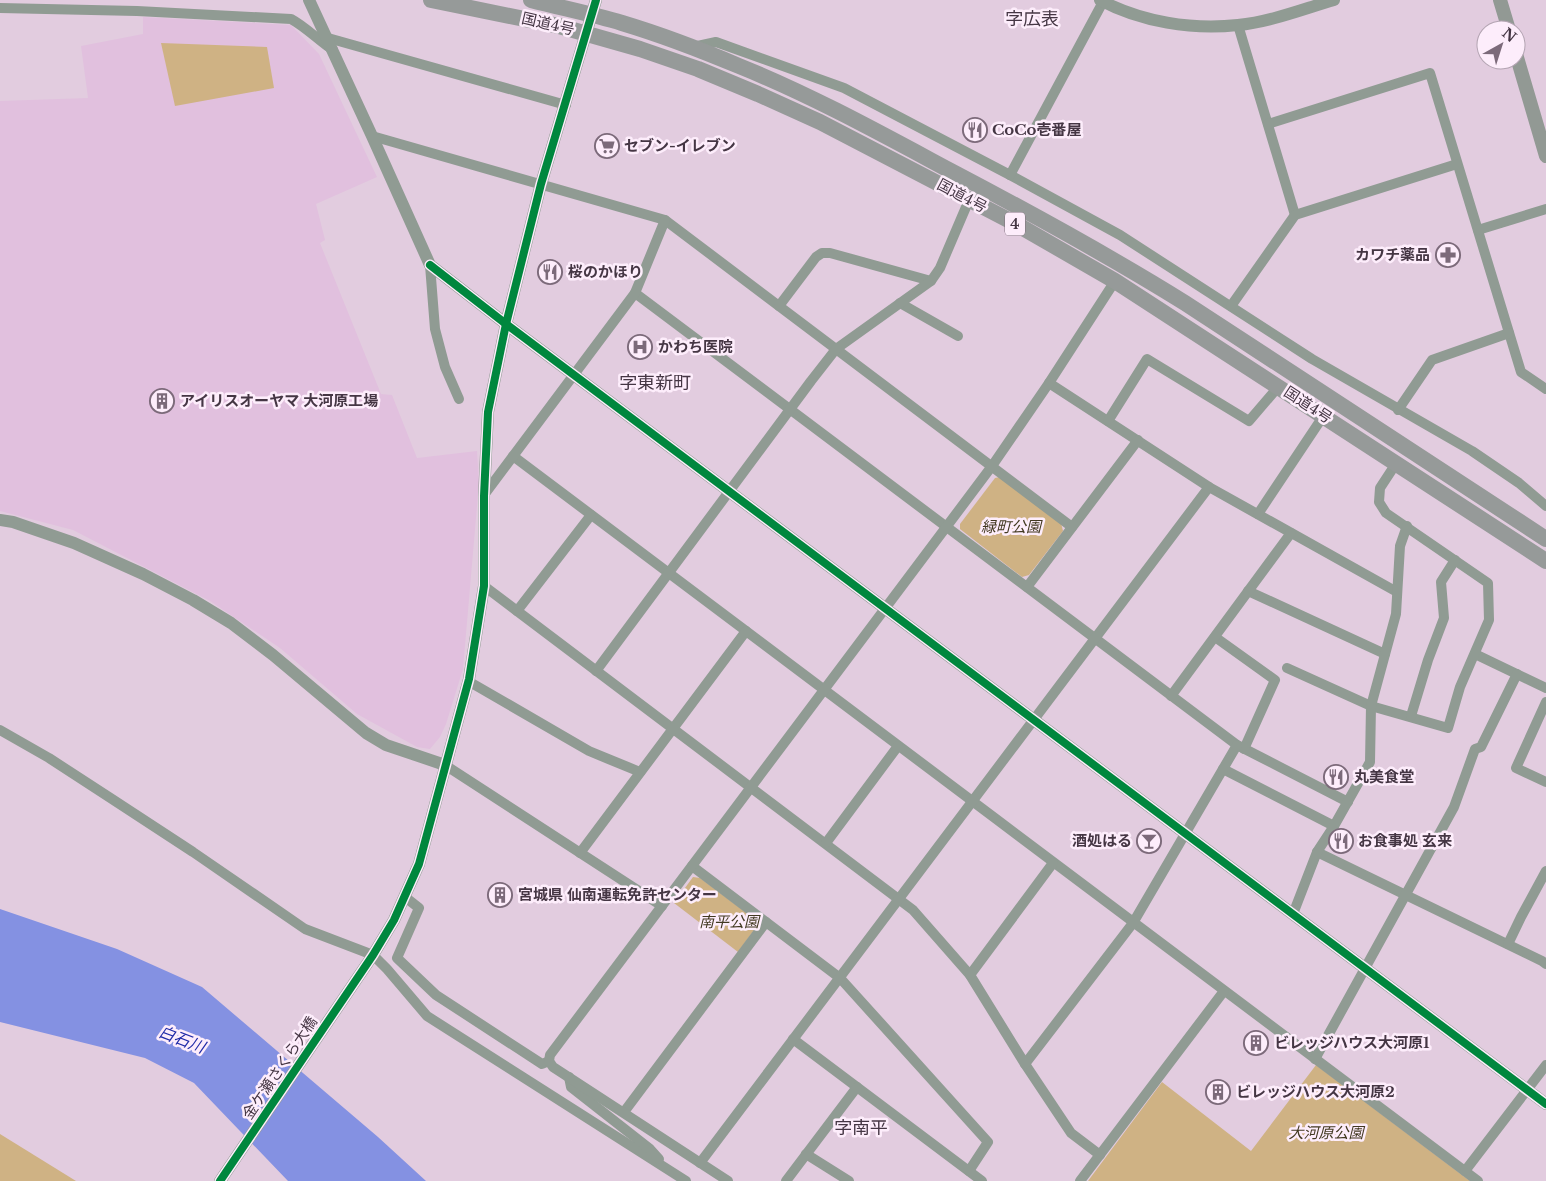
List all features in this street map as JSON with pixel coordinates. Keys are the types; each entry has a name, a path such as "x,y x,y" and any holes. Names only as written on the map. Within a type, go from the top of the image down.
{"highway":[{"name":"国道4号","path":"431,0 559,26 640,49 698,69 820,122 1055,246 1115,281 1397,462 1546,561"},
{"name":"国道4号","path":"531,0 593,8 628,25 741,66 853,120 1052,224 1125,266 1546,539"}],"main road":[{"path":"1500,0 1506,20"},
{"path":"1521,70 1546,156"}],"street":[{"path":"309,0 334,51 430,265 435,329 445,367 459,399"},
{"path":"1010,175 1102,1 1132,14 1164,22 1197,27 1238,26 1334,0"},
{"path":"0,8 137,11 291,19 334,51"},
{"name":"金ケ瀬さくら大橋","path":"220,1181 373,955 394,920 419,864 468,681 484,586 484,496 488,412 506,324 541,184 566,105 593,8"},
{"path":"1238,26 1294,215"},
{"path":"328,38 566,105"},
{"path":"692,47 716,42 844,88 1010,175 1120,235 1312,359 1472,451 1519,483 1546,506"},
{"path":"1268,124 1430,74 1521,372 1546,389"},
{"path":"372,136 666,220 1072,527"},
{"path":"1231,306 1294,215 1457,164"},
{"path":"596,671 836,349 931,281 940,268 969,200"},
{"path":"1478,230 1546,210"},
{"path":"484,496 635,293 666,220"},
{"path":"779,306 816,257 822,253 830,253 931,281"},
{"path":"430,265 573,375 1546,1104"},
{"path":"728,1181 553,1067 549,1061 550,1054 992,466 1049,383 1115,281"},
{"path":"635,293 1240,747 1348,802"},
{"path":"900,303 958,336"},
{"path":"1398,410 1432,360 1509,334"},
{"path":"1108,421 1147,359 1249,421 1279,386"},
{"path":"1049,383 1210,487 1397,592"},
{"path":"1258,514 1324,415"},
{"path":"1027,587 1138,440"},
{"path":"513,456 669,572 972,803 1478,1181"},
{"path":"1287,668 1371,706 1448,728 1460,687 1489,620 1488,583 1386,513 1380,502 1380,488 1397,462"},
{"path":"700,1163 1210,487"},
{"path":"517,611 591,514"},
{"path":"0,520 13,522 74,543 144,574 193,600 231,623 273,655 366,733 386,745 445,765 662,906"},
{"path":"1293,914 1317,852 1370,762 1371,706 1396,614 1400,546 1407,526"},
{"path":"1171,696 1292,533"},
{"path":"1411,716 1428,660 1444,618 1441,582 1455,560"},
{"path":"484,586 913,910 970,975 1070,1133 1100,1154"},
{"path":"1248,591 1385,654"},
{"path":"580,853 746,631"},
{"path":"1025,1064 1133,923 1223,769 1240,747 1275,680 1215,636"},
{"path":"1475,654 1546,688"},
{"path":"1315,1060 1454,807 1476,750 1481,747 1517,674"},
{"path":"468,681 589,751 640,772"},
{"path":"1546,702 1516,768 1546,782"},
{"path":"0,730 49,758 305,929 373,955 427,1016 686,1181"},
{"path":"826,843 898,746"},
{"path":"1223,769 1334,826"},
{"path":"1317,852 1546,964"},
{"path":"970,975 1053,863"},
{"path":"692,866 840,978 988,1142 969,1171"},
{"path":"1508,944 1546,871"},
{"path":"405,897 419,908 397,958 436,994 542,1064 549,1061"},
{"path":"624,1112 766,922"},
{"path":"1080,1181 1224,991"},
{"path":"793,1039 982,1181"},
{"path":"1465,1172 1546,1065"},
{"path":"569,1077 571,1087 650,1149 667,1169"},
{"path":"786,1181 857,1087"},
{"path":"806,1154 849,1181"}],"shaded area":[{"name":"アイリスオーヤマ 大河原工場","path":"143,17 291,25 319,54 377,177 316,204 325,240 320,243 381,394 392,395 417,458 477,451 479,483 463,669 446,724 440,737 430,749 417,747 357,714 280,648 210,601 73,530 0,511 0,101 88,98 81,46 143,34"}],"green space":[{"path":"161,43 267,47 274,88 175,106"},
{"name":"緑町公園","path":"1000,477 1061,523 1063,531 1029,575 1022,577 960,529 960,524 995,478"},
{"name":"南平公園","path":"693,877 700,878 756,920 757,926 738,952 674,903"},
{"name":"大河原公園","path":"1316,1065 1470,1181 1088,1181 1162,1082 1251,1151"},
{"path":"0,1134 76,1181 0,1181"}],"water":[{"name":"白石川","path":"0,909 117,949 202,987 378,1137 426,1181 288,1181 194,1083 145,1058 0,1022"}],"cycle path":[{"path":"220,1181 373,955 394,920 419,864 469,679 484,586 484,496 488,412 506,324 541,184 596,0"},
{"path":"430,265 1546,1104"}],"place":[{"name":"CoCo壱番屋","path":"975,130"},
{"name":"セブン-イレブン","path":"607,146"},
{"name":"カワチ薬品","path":"1448,255"},
{"name":"桜のかほり","path":"550,272"},
{"name":"かわち医院","path":"640,347"},
{"name":"アイリスオーヤマ 大河原工場","path":"162,401"},
{"name":"丸美食堂","path":"1336,777"},
{"name":"酒処はる","path":"1149,841"},
{"name":"お食事処 玄来","path":"1341,841"},
{"name":"宮城県 仙南運転免許センター","path":"500,895"},
{"name":"ビレッジハウス大河原1","path":"1256,1043"},
{"name":"ビレッジハウス大河原2","path":"1218,1092"}],"district":[{"name":"字広表","path":"1032,19"},
{"name":"字東新町","path":"655,383"},
{"name":"字南平","path":"861,1128"}]}
